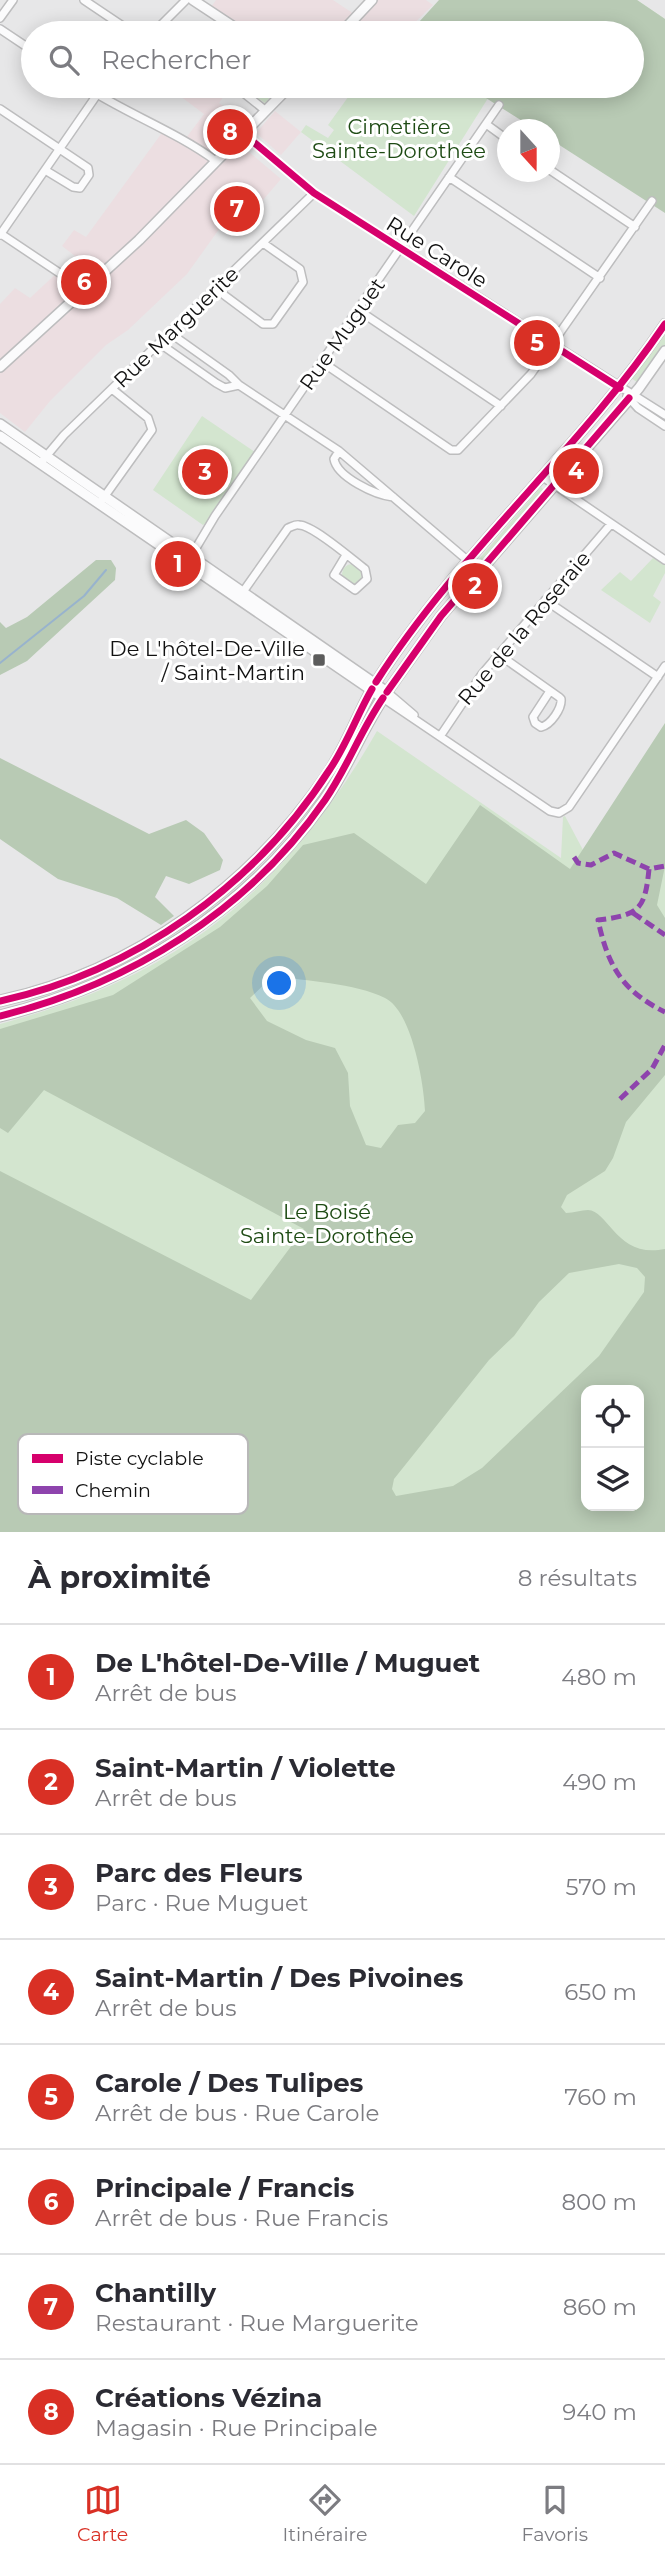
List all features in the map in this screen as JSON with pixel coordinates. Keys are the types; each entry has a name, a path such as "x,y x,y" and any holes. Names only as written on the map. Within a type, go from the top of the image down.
{"main road":[{"path":"0,1001 64,983 132,952 182,922 226,888 277,838 319,785 338,757 374,686"},
{"path":"0,1016 57,1000 119,974 179,940 227,905 283,852 322,804 385,695"}],"street":[{"path":"0,18 13,0"},
{"path":"84,0 115,21"},
{"path":"165,21 186,0"},
{"path":"193,0 225,21"},
{"path":"352,21 372,0"},
{"path":"0,29 21,43"},
{"path":"85,290 0,235 93,98"},
{"path":"104,98 139,119 186,139 216,161"},
{"path":"250,98 266,111"},
{"path":"0,367 139,240 278,98"},
{"name":"Rue Muguet","path":"189,559 499,105"},
{"path":"0,111 88,168 89,175 83,185 73,187 45,170"},
{"path":"486,124 497,132"},
{"name":"Rue Carole","path":"244,134 314,193 631,397"},
{"path":"449,177 600,278"},
{"path":"560,177 635,228"},
{"name":"Rue Marguerite","path":"43,459 314,193"},
{"path":"322,362 451,450 458,450 531,374 652,201"},
{"path":"216,289 263,324 273,324 303,282 304,275 300,269 263,243"},
{"path":"358,310 500,406"},
{"path":"374,686 415,625 620,388 665,324"},
{"path":"170,333 229,374 239,385 339,451 480,571"},
{"path":"159,343 225,388 239,385"},
{"path":"385,695 423,639 631,397 665,351"},
{"path":"102,500 152,430 148,418 112,389"},
{"path":"631,397 665,415"},
{"path":"631,397 665,426"},
{"path":"0,424 43,459 374,686 425,725 550,811 561,813 569,807 665,666"},
{"path":"0,436 43,459"},
{"path":"339,451 334,459 336,466 369,491 394,498"},
{"path":"543,477 665,560"},
{"name":"Rue de la Roseraie","path":"441,735 498,654 611,524"},
{"path":"241,595 288,528 295,525 307,527 346,555 367,574 360,588 349,587 334,575 346,555"},
{"path":"545,600 658,677"},
{"path":"498,654 550,691 562,703 549,723 541,727 535,723 533,717 550,691"}],"shaded area":[{"path":"216,0 333,0 357,16 372,0 426,0 433,5 416,21 221,21 209,10"},
{"path":"183,98 223,98 219,103 246,123 229,141 238,150 242,146 281,179 239,228 225,221 187,274 128,330 106,345 50,401 25,432 0,413 0,304 15,288 30,298 75,256 62,246 74,230 86,237 164,130 186,138 204,114"},
{"path":"275,111 301,132 281,155 256,133"}],"green space":[{"path":"439,0 637,0 665,19 665,213 560,145 560,119 519,119 486,98 644,98 644,21 420,21"},
{"path":"637,0 665,19 665,209 560,137 560,119 531,119 495,98 644,98 644,21 634,21"},
{"name":"Cimetière Sainte-Dorothée","path":"347,98 488,98 414,216 301,132 306,125 328,138 334,130 328,125"},
{"path":"665,330 665,345 638,383 631,378"},
{"path":"202,416 258,454 215,516 203,525 153,490"},
{"path":"541,487 544,490 482,561 479,559"},
{"path":"653,558 665,565 665,573 653,596 661,602 650,623 601,590 620,572 631,581"},
{"path":"96,560 111,560 116,568 115,580 27,661 0,675 0,622 6,628 27,617"},
{"path":"352,564 359,567 362,574 359,581 352,584 345,581 342,574 345,567"},
{"name":"Le Boisé Sainte-Dorothée","path":"665,723 665,866 657,905 665,918 665,1075 626,1122 613,1158 605,1171 567,1195 561,1207 566,1213 588,1210 595,1212 616,1234 636,1247 665,1249 665,1532 0,1532 0,1171 251,1300 304,1229 44,1090 8,1133 0,1128 0,1029 113,995 220,927 267,886 303,845 354,833 426,884 480,805 570,869","holes":["273,976 359,989 385,998 402,1017 415,1049 422,1084 425,1111 415,1123 398,1125 381,1148 366,1145 350,1106 348,1073 335,1048 306,1040 267,1021 250,998","619,1264 637,1268 645,1277 644,1292 599,1356 482,1468 453,1486 396,1496 392,1489 394,1479 489,1360 514,1336 539,1302 569,1273"]},
{"name":"Le Boisé Sainte-Dorothée","path":"665,726 665,1532 0,1532 0,1024 63,1004 121,981 173,953 221,920 264,881 305,837 342,787 377,731 561,858 565,816 583,850"},
{"path":"0,758 149,834 186,820 204,833 223,860 220,870 189,884 166,876 155,897 174,916 161,925 117,898 58,879 0,839"}],"waterway":[{"path":"0,663 84,596 106,570"}],"marked path":[{"path":"574,857 578,863 591,865 614,853 649,869 665,866"},
{"path":"649,869 645,894 637,908 623,916 598,920 607,951 619,975 638,995 665,1012"},
{"path":"633,913 665,935"},
{"path":"620,1099 652,1069 665,1045"}],"cycle path":[{"path":"244,134 314,193 620,388"},
{"path":"376,682 444,589 595,415 665,324"},
{"path":"387,692 441,616 629,398"},
{"path":"0,1001 50,987 98,969 188,918 228,886 266,850 300,811 336,759 372,689"},
{"path":"0,1016 48,1002 140,963 223,909 260,876 294,840 325,800 383,698"}],"place":[{"name":"Créations Vézina","path":"230,132"},
{"name":"Chantilly","path":"237,209"},
{"name":"Principale / Francis","path":"84,282"},
{"name":"Carole / Des Tulipes","path":"537,343"},
{"name":"Saint-Martin / Des Pivoines","path":"576,471"},
{"name":"Parc des Fleurs","path":"205,472"},
{"name":"De L'hôtel-De-Ville / Muguet","path":"178,564"},
{"name":"Saint-Martin / Violette","path":"475,586"},
{"name":"De L'hôtel-De-Ville / Saint-Martin","path":"319,660"}]}
